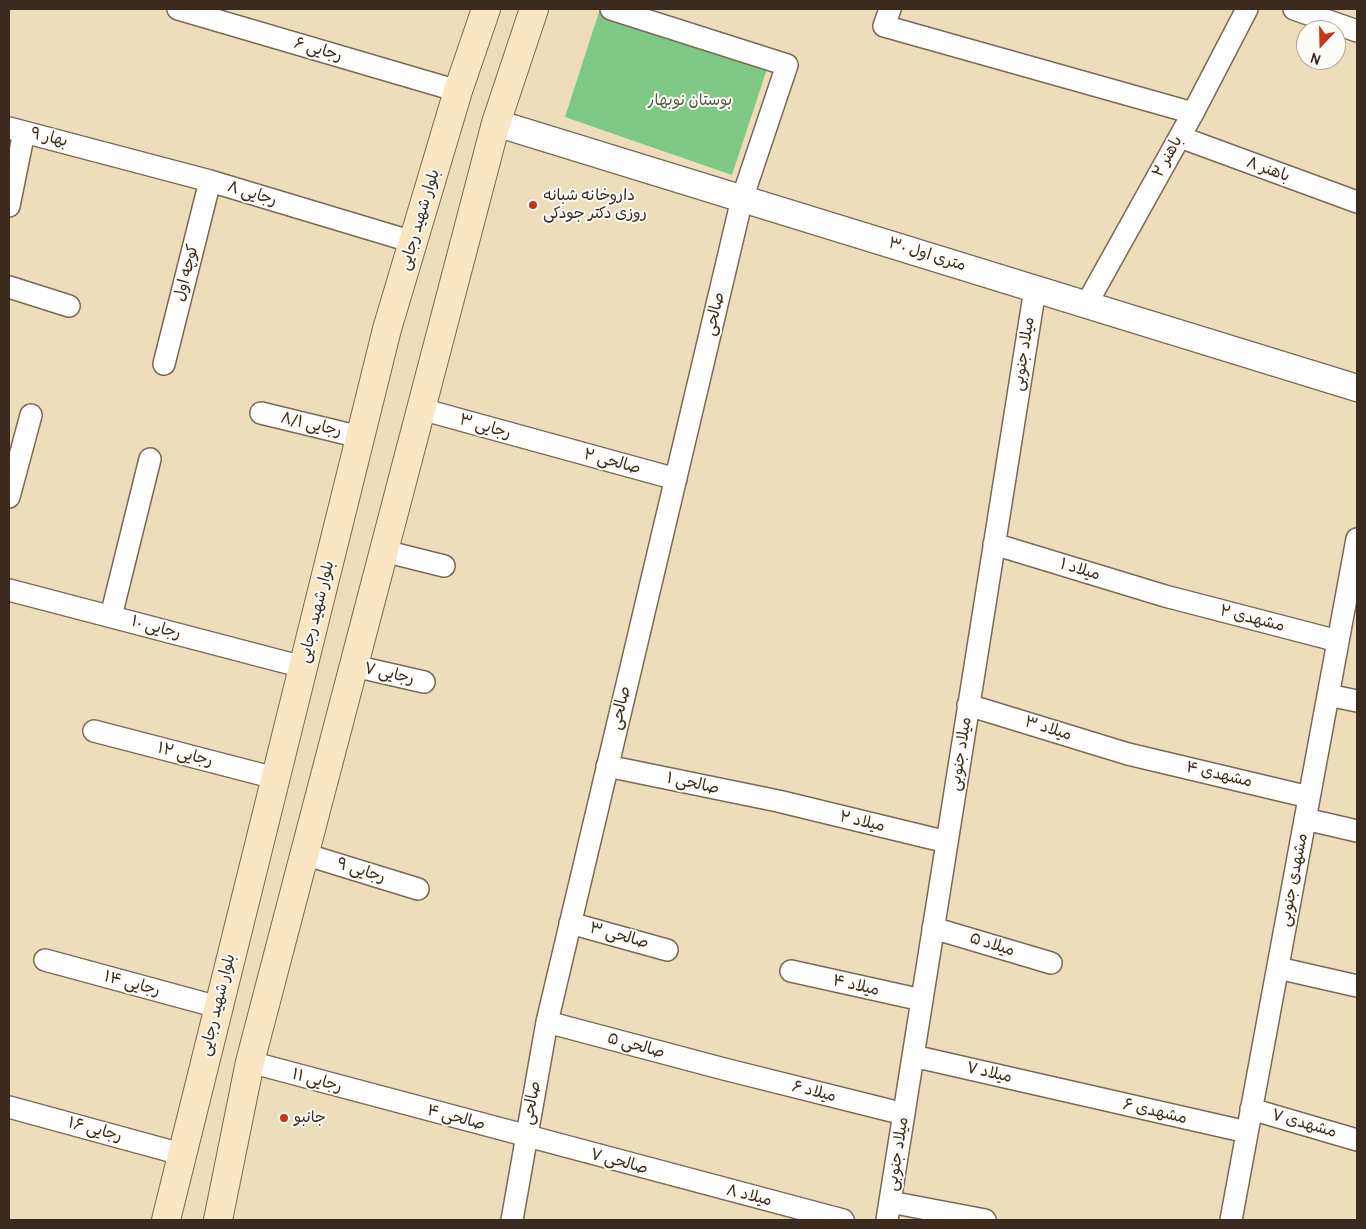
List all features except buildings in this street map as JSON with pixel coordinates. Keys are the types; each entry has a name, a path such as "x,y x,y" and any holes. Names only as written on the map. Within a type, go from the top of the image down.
{"main road":[{"name":"بلوار شهید رجایی","path":"166,1220 387,329 458,91 486,9"},
{"path":"218,1220 250,1062 304,854 496,123 534,9"}],"street":[{"name":"رجایی ۶","path":"178,9 458,91"},
{"name":"صالحی","path":"512,1220 547,1022 742,199 787,65 611,9"},
{"path":"890,9 884,26 1193,113"},
{"name":"باهنر ۲","path":"1086,304 1180,137 1247,9"},
{"path":"1294,9 1357,31"},
{"name":"۳۰ متری اول","path":"496,123 1357,388"},
{"path":"9,206 16,130"},
{"name":"بهار ۹","path":"16,130 90,148"},
{"name":"باهنر ۸","path":"1180,137 1357,202"},
{"name":"رجایی ۸","path":"90,148 210,181 413,242"},
{"name":"کوچه اول","path":"164,364 210,181"},
{"path":"9,287 69,306"},
{"name":"میلاد جنوبی","path":"889,1211 1035,288"},
{"name":"رجایی ۳","path":"421,409 548,446"},
{"name":"رجایی ۸/۱","path":"261,413 360,437"},
{"path":"9,497 31,415"},
{"name":"صالحی ۲","path":"548,446 676,480"},
{"path":"111,616 150,459"},
{"name":"مشهدی جنوبی","path":"1230,1220 1357,539"},
{"name":"میلاد ۱","path":"994,544 1165,596"},
{"path":"384,551 444,566"},
{"name":"رجایی ۱۰","path":"9,590 303,667"},
{"name":"مشهدی ۲","path":"1165,596 1338,641"},
{"name":"رجایی ۷","path":"354,666 424,682"},
{"path":"1328,695 1357,700"},
{"name":"میلاد ۳","path":"968,705 1128,754"},
{"name":"رجایی ۱۲","path":"94,731 275,778"},
{"name":"مشهدی ۴","path":"1128,754 1309,797"},
{"name":"صالحی ۱","path":"608,766 778,801"},
{"name":"میلاد ۲","path":"778,801 947,842"},
{"path":"1305,819 1357,831"},
{"name":"رجایی ۹","path":"304,854 418,889"},
{"name":"صالحی ۳","path":"570,923 667,950"},
{"name":"میلاد ۵","path":"933,928 1051,963"},
{"name":"رجایی ۱۴","path":"45,960 218,1007"},
{"path":"1278,968 1357,986"},
{"name":"میلاد ۴","path":"791,971 922,1000"},
{"name":"صالحی ۵","path":"547,1022 724,1070"},
{"name":"میلاد ۷","path":"913,1056 1064,1091"},
{"name":"رجایی ۱۱","path":"250,1062 385,1099"},
{"name":"میلاد ۶","path":"724,1070 904,1114"},
{"name":"مشهدی ۶","path":"1064,1091 1247,1132"},
{"name":"صالحی ۴","path":"385,1099 526,1137"},
{"name":"رجایی ۱۶","path":"9,1107 181,1154"},
{"name":"مشهدی ۷","path":"1251,1109 1357,1140"},
{"name":"صالحی ۷","path":"526,1137 712,1186"},
{"name":"میلاد ۸","path":"712,1186 843,1220"},
{"path":"889,1211 985,1220"}],"green space":[{"name":"بوستان نوبهار","path":"599,12 767,69 732,175 565,117"}],"place":[{"name":"داروخانه شبانه روزی دکتر جودکی","path":"533,205"},
{"name":"جانبو","path":"284,1118"}]}
